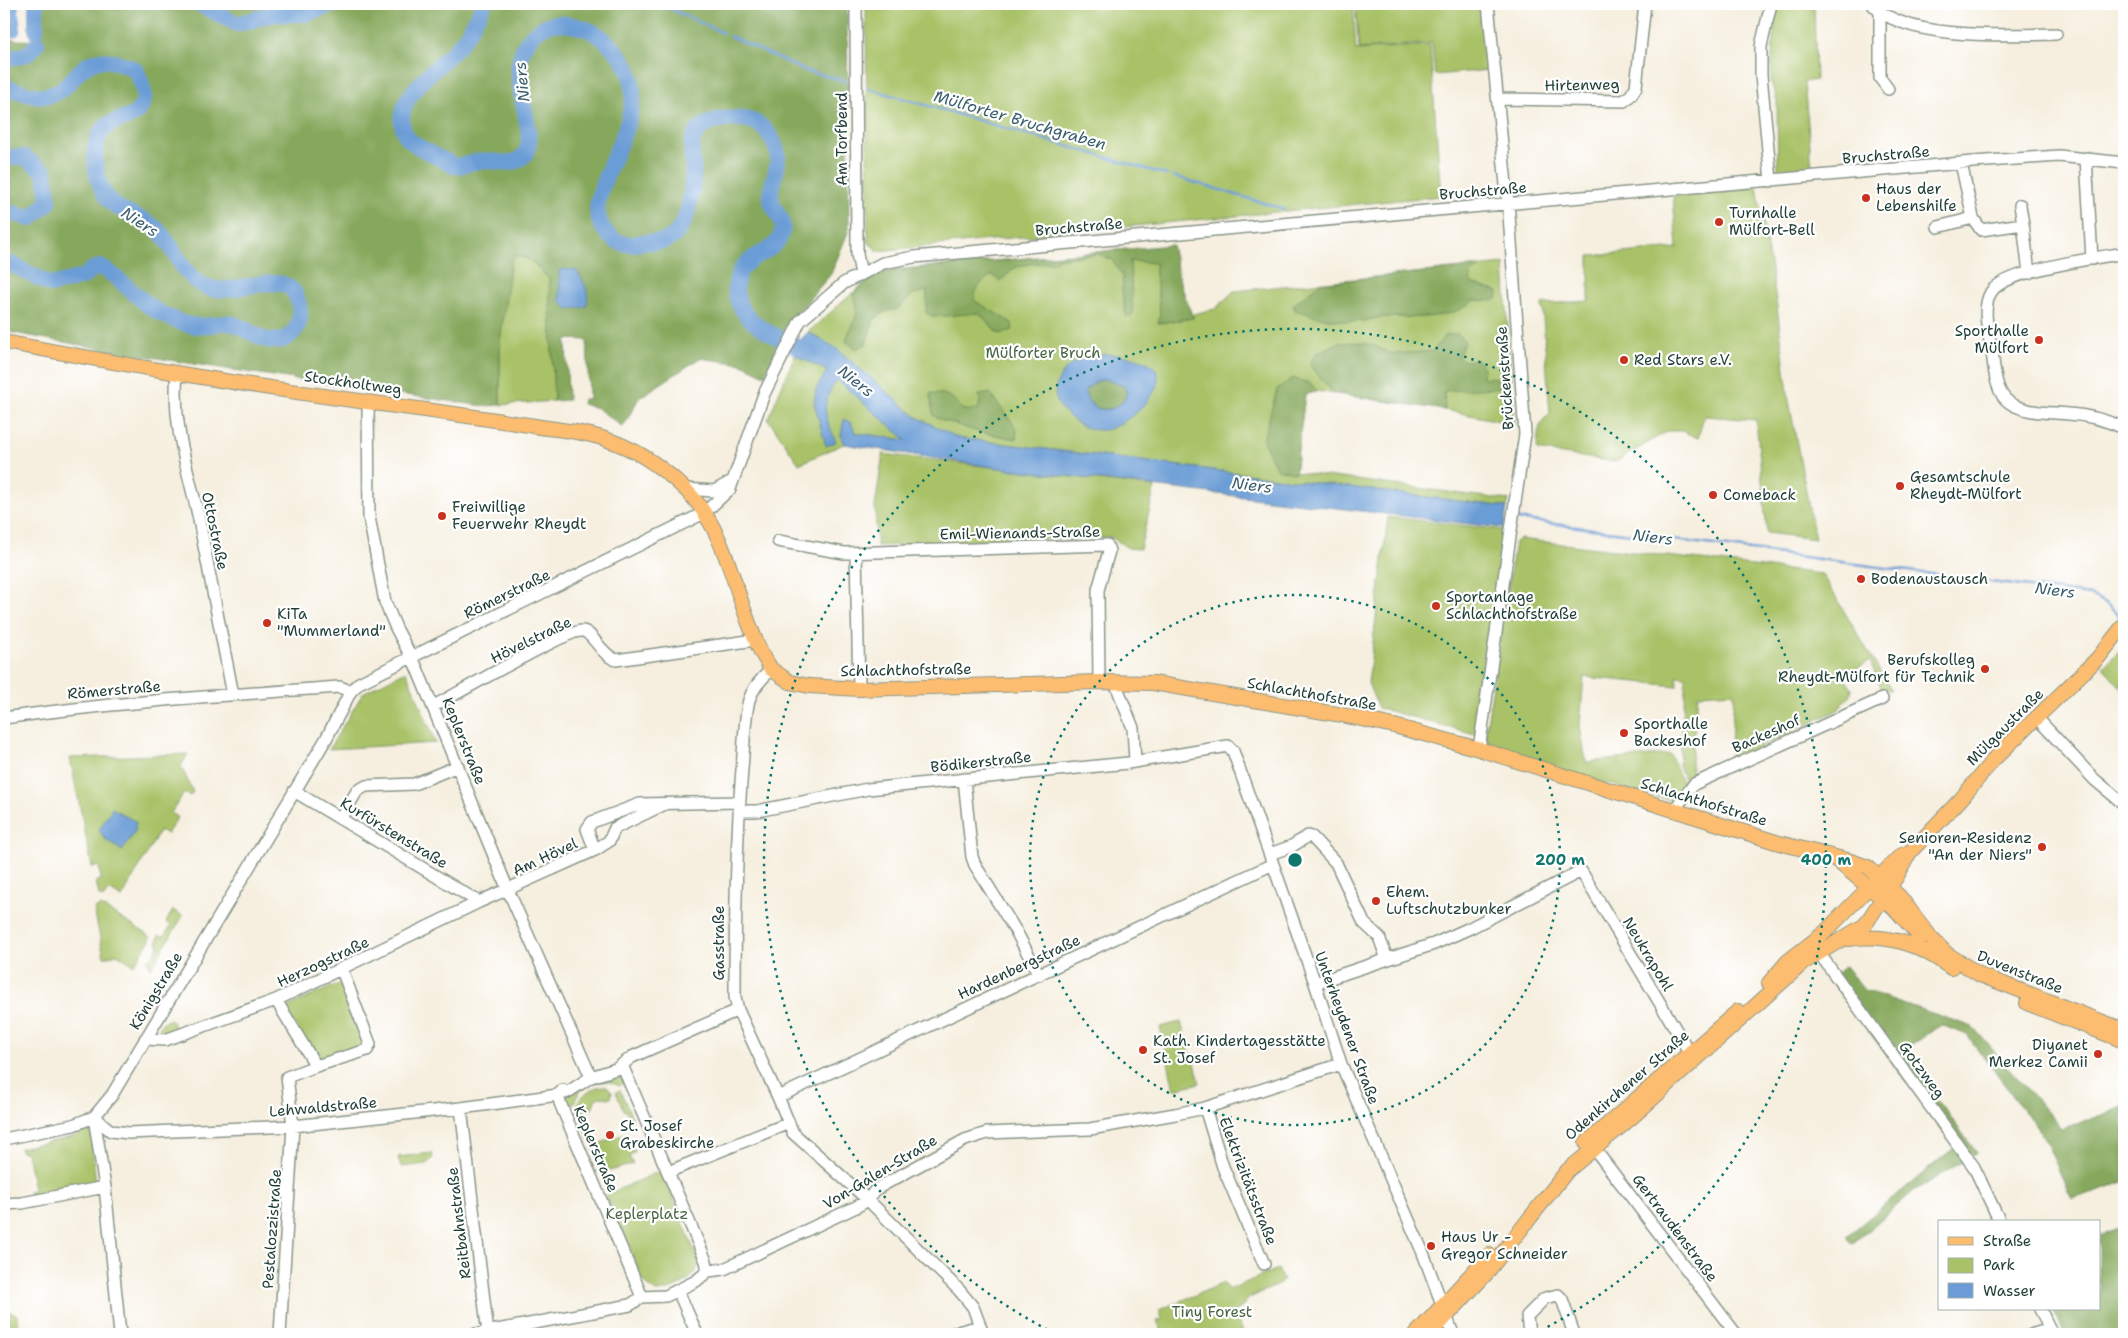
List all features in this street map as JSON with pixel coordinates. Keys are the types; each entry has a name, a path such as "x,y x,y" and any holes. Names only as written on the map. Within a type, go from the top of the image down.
{"main road":[{"name":"Stockholtweg","path":"4,342 177,373 511,422 604,438 631,450 685,489"},
{"path":"685,489 704,513 722,547 755,640 771,669"},
{"name":"Mülgaustraße","path":"1886,893 1910,852 1961,799 1994,759 2098,658 2122,628"},
{"name":"Schlachthofstraße","path":"771,669 790,682 859,690 1099,682 1153,684 1342,714 1479,749 1833,858 1851,861 1868,868 1874,882"},
{"name":"Mülgaustraße","path":"1874,882 1900,856 1910,852"},
{"name":"Duvenstraße","path":"1874,882 1886,893 1904,902 1932,939 1964,966 2124,1030"},
{"name":"Odenkirchener Straße","path":"1430,1334 1444,1312 1560,1164 1592,1144 1814,947 1824,933 1874,882"},
{"path":"1886,893 1942,961"},
{"name":"Odenkirchener Straße","path":"1814,947 1837,940 1865,925 1886,893"},
{"path":"1837,940 1863,937 1894,939 1924,950 1942,961"},
{"name":"Duvenstraße","path":"1942,961 1975,981 2124,1041"},
{"name":"Odenkirchener Straße","path":"1416,1334 1444,1312"}],"street":[{"name":"Am Torfbend","path":"856,4 857,254 861,274"},
{"name":"Brückenstraße","path":"1479,749 1515,508 1524,434 1508,204 1488,4"},
{"name":"Hirtenweg","path":"1498,100 1624,101 1631,96 1636,87 1645,4"},
{"path":"1771,4 1761,46 1761,75 1771,181"},
{"path":"1876,8 1906,24 1932,30 1987,35 2056,34"},
{"path":"1876,8 1880,78 1888,89"},
{"name":"Bruchstraße","path":"883,264 914,257 1961,163 2059,156 2124,163"},
{"path":"2086,158 2092,259"},
{"path":"1961,163 1973,218 1981,230 2023,224"},
{"path":"2020,205 2029,273"},
{"path":"1938,227 1973,218"},
{"path":"2124,253 2029,273 2000,283 1991,292 1987,302 1986,319 1995,372 2004,398 2016,407 2028,411 2072,414 2124,428"},
{"name":"Römerstraße","path":"4,718 69,709 233,694 339,687 352,691 359,683 704,513 730,489 764,394 800,321 823,300 861,274 883,264"},
{"name":"Ottostraße","path":"177,373 174,401 180,440 197,514 233,694"},
{"name":"Keplerstraße","path":"368,402 369,517 385,602 434,706 508,890 590,1075"},
{"path":"685,489 714,491 735,478"},
{"name":"Emil-Wienands-Straße","path":"778,541 844,553 1107,545 1109,551 1098,590 1099,682"},
{"path":"856,553 859,690"},
{"name":"Hövelstraße","path":"434,706 580,630 586,632 606,656 616,660 755,640"},
{"name":"Gasstraße","path":"771,669 754,688 749,701 739,806 735,928 735,997 738,1010 793,1133 868,1200 960,1290 974,1307 982,1330"},
{"path":"1115,682 1132,728 1135,761"},
{"name":"Königstraße","path":"94,1116 112,1095 326,739 352,691"},
{"name":"Backeshof","path":"1674,810 1694,784 1882,699"},
{"path":"2036,717 2095,780 2124,804"},
{"name":"Bödikerstraße","path":"739,806 757,811 868,789 1135,761 1228,746"},
{"name":"Unterheydener Straße","path":"1228,746 1233,751 1272,859 1341,1064 1417,1238 1453,1334"},
{"path":"341,818 357,791 366,786 414,784 458,766"},
{"path":"964,779 972,857 975,865 1017,932 1039,975"},
{"name":"Kurfürstenstraße","path":"294,791 479,902"},
{"name":"Am Hövel","path":"595,850 587,829 592,822 640,804 739,806"},
{"name":"Am Hövel","path":"508,890 595,850 610,841 615,828 665,804"},
{"name":"Hardenbergstraße","path":"778,1096 1039,975 1272,859 1308,836 1312,837 1336,863 1364,923 1379,937 1387,959"},
{"name":"Neukrapohl","path":"1387,959 1434,944 1470,928 1581,871 1692,1056"},
{"name":"Herzogstraße","path":"145,1039 165,1040 276,1000 342,970 479,902 508,890"},
{"name":"Gotzweg","path":"1814,947 1974,1167 1999,1220"},
{"path":"1315,983 1387,959"},
{"path":"276,1000 316,1066 367,1050 370,1044 342,970"},
{"name":"Lehwaldstraße","path":"94,1116 111,1131 129,1133 293,1126 461,1108 558,1095 568,1092 590,1075 616,1063 622,1065 632,1057 738,1010"},
{"name":"Von-Galen-Straße","path":"484,1334 630,1305 642,1297 661,1297 678,1291 696,1281 708,1271 724,1269 868,1200 876,1189 890,1181 965,1140 987,1133 1090,1129 1205,1108 1341,1064"},
{"path":"622,1065 706,1261 708,1271"},
{"name":"Pestalozzistraße","path":"280,1334 293,1126 287,1077 316,1066"},
{"name":"Keplerstraße","path":"558,1095 642,1297"},
{"name":"Reitbahnstraße","path":"461,1108 484,1334"},
{"name":"Elektrizitätsstraße","path":"1205,1108 1223,1168 1264,1264"},
{"path":"4,1139 73,1125 94,1116 105,1187 120,1334"},
{"path":"668,1172 789,1123"},
{"name":"Gertraudenstraße","path":"1592,1144 1736,1334"},
{"path":"4,1204 22,1203 105,1187"},
{"path":"678,1291 697,1334"},
{"path":"1529,1334 1527,1316 1545,1298 1558,1295 1562,1299 1574,1334"},
{"path":"2032,1334 2051,1332 2040,1310"},
{"path":"950,1334 982,1330"}],"green space":[{"path":"40,4 847,4 849,230 831,274 786,326 765,375 742,364 700,358 639,398 623,427 597,408 582,404 583,399 589,399 587,340 566,339 568,400 554,401 549,278 527,258 516,256 511,261 500,341 500,405 484,406 243,372 123,353 4,331 4,37 17,40 41,41"},
{"path":"866,4 1353,4 1356,50 1430,45 1441,196 878,251 868,242"},
{"path":"1355,4 1482,4 1489,70 1435,75 1432,43 1359,49"},
{"path":"1779,4 1814,4 1816,80 1804,82 1812,167 1809,170 1781,172 1778,169 1777,100 1771,83 1773,38"},
{"path":"1757,187 1776,299 1789,401 1815,539 1767,533 1756,420 1704,416 1698,438 1682,431 1668,431 1615,462 1537,450 1540,425 1550,414 1542,304 1589,301 1589,256 1677,248 1673,196"},
{"path":"1172,245 1180,282 1193,318 1158,323 1160,315 1155,263 1130,261 1133,315 1126,316 1122,292 1123,277 1112,260 1099,254 1024,265 1013,269 1000,281 992,275 985,280 978,288 974,300 1012,323 1013,330 999,334 979,313 934,317 926,313 927,291 913,294 895,310 886,311 874,319 866,344 856,349 846,341 855,319 857,308 853,294 879,272"},
{"name":"Mülforter Bruch","path":"1128,249 1129,261 1155,262 1160,315 1159,323 1193,318 1193,314 1215,309 1234,291 1504,264 1514,424 1445,410 1316,391 1305,395 1295,472 1509,500 1507,507 958,438 915,416 837,349 808,332 878,271"},
{"path":"516,256 533,261 540,271 549,278 554,401 500,405 500,341 511,260"},
{"path":"1481,266 1470,275 1471,283 1498,292 1497,299 1493,301 1474,300 1455,312 1444,315 1383,317 1363,321 1345,321 1303,313 1295,310 1293,305 1321,283"},
{"path":"1458,334 1465,342 1458,356 1464,361 1477,360 1484,367 1483,378 1501,379 1509,387 1444,391 1445,410 1333,393 1310,365 1315,354 1338,343 1357,342 1372,345 1393,354 1433,351 1445,335"},
{"path":"795,355 827,371 907,440 856,433 851,423 841,435 844,444 799,464 768,419"},
{"path":"1293,378 1310,383 1317,391 1305,395 1295,473 1277,469 1263,441 1277,389"},
{"path":"1105,379 1124,386 1127,393 1117,406 1103,409 1097,408 1087,398 1085,390 1096,382"},
{"path":"930,393 949,396 963,410 978,410 979,395 990,393 1017,429 1016,439 975,431 937,418 933,415"},
{"path":"883,454 1155,487 1140,549 1128,548 1111,537 877,546 875,506"},
{"name":"Sportanlage Schlachthofstraße","path":"1388,517 1504,530 1480,731 1475,734 1378,708 1368,683"},
{"path":"1520,539 1822,574 1891,690 1882,690 1870,661 1843,676 1852,689 1850,696 1838,710 1730,761 1734,692 1698,694 1691,761 1692,782 1686,784 1679,765 1686,677 1677,676 1677,686 1584,677 1580,726 1586,762 1670,754 1685,788 1672,801 1483,750 1515,542"},
{"path":"2122,648 2124,649 2124,691 2103,667"},
{"path":"406,671 436,743 329,749 363,693"},
{"path":"188,754 181,766 193,792 190,796 184,793 171,813 178,817 167,834 160,830 122,898 109,890 103,898 99,896 96,881 101,880 99,866 92,867 70,758"},
{"path":"101,906 150,936 150,940 134,965 117,954 104,957 94,909"},
{"path":"173,910 183,916 151,968 147,960 151,958 159,945 157,943 159,935 163,937 171,926 166,922"},
{"path":"1845,966 1864,990 1973,1027 2062,1129 2124,1107 2124,1182 2072,1199 2043,1136 1967,1035 1941,1025 1902,1052 1977,1153 1914,1191 1852,1244 1847,1236 1955,1147 1830,979"},
{"path":"340,983 365,1041 364,1049 317,1063 285,1008"},
{"path":"171,1019 176,1032 160,1033 158,1030 163,1022"},
{"path":"1181,1022 1190,1055 1193,1055 1200,1083 1174,1089 1160,1027"},
{"path":"619,1071 626,1082 619,1086 603,1081 588,1085 579,1093 573,1104 567,1109 564,1097 583,1083"},
{"path":"607,1086 612,1092 611,1098 599,1097 595,1100 592,1109 578,1115 576,1107 588,1091 596,1087"},
{"path":"620,1090 633,1119 629,1122 627,1112 623,1110 616,1092"},
{"path":"588,1118 587,1121 593,1136 589,1139 581,1119"},
{"path":"86,1131 91,1131 96,1142 92,1146 96,1184 100,1181 102,1186 31,1199 29,1191 34,1190 27,1152 22,1152 20,1148 72,1137"},
{"path":"627,1133 635,1152 629,1156 633,1164 603,1173 593,1146"},
{"path":"432,1153 433,1158 427,1164 401,1167 398,1157"},
{"name":"Keplerplatz","path":"662,1170 699,1262 694,1274 689,1279 677,1287 656,1292 643,1282 606,1195"},
{"path":"2124,1226 2124,1327 2106,1334 2065,1334 2053,1310 2100,1310 2100,1235"},
{"name":"Tiny Forest","path":"1278,1269 1283,1280 1280,1284 1249,1298 1241,1308 1234,1312 1244,1334 1163,1334 1157,1321 1162,1319 1159,1310 1224,1283 1228,1290"},
{"path":"4,1309 17,1315 20,1331 17,1334 4,1334"}],"water":[{"path":"564,269 576,270 582,279 588,297 586,307 568,309 560,301 559,271"},
{"path":"808,332 837,349 915,416 958,438 1507,507 1504,528 992,467 844,444 841,435 844,419 851,423 856,433 906,440 837,380 831,389 826,403 827,417 836,442 826,446 814,403 816,389 827,371 795,355 802,338"},
{"path":"1105,354 1142,360 1151,365 1157,372 1158,380 1154,391 1144,405 1132,415 1114,427 1097,430 1080,425 1066,414 1058,404 1055,391 1063,372 1073,363","holes":["1104,379 1124,386 1127,393 1123,401 1117,406 1103,410 1091,404 1085,390"]},
{"path":"112,808 136,822 135,831 122,851 104,838 99,830"}],"waterway":[{"name":"Niers","path":"10,4 13,29"},
{"name":"Niers","path":"36,4 36,30"},
{"name":"Niers","path":"199,4 237,24 273,14 305,14 335,4"},
{"name":"Niers","path":"484,4 461,43 419,84 410,96 404,109 402,122 409,140 454,166 485,161 507,163 516,161 526,153 529,140 528,124 520,87 519,68 522,51 536,32 552,24 574,25 593,32 615,50 628,68 633,86 632,106 627,125 603,184 598,202 598,216 604,229 614,240 621,243 662,242 672,237 679,230 688,211 693,169 692,148 694,137 698,131 711,122 727,119 748,120 759,124 771,137 778,153 771,199 783,227 780,238 776,243 753,258 741,269 736,285 737,299 743,311 764,330 817,356"},
{"name":"Mülforter Bruchgraben","path":"660,4 723,33"},
{"name":"Niers","path":"4,7 11,6"},
{"name":"Mülforter Bruchgraben","path":"730,36 806,71 846,81"},
{"name":"Niers","path":"4,58 27,54 37,43"},
{"name":"Niers","path":"4,86 27,94 41,96 55,93 65,87 89,64 100,60 115,62 136,70 143,88 144,101 142,106 131,116 110,124 98,138 95,157 96,167 104,193 116,206 146,221 159,231 184,268 196,281 204,286 217,289 277,283 288,287 296,296 300,314 299,320 290,335 274,341 267,340 229,323 203,326 189,325 169,318 152,308 101,267 93,269 83,277 51,285 4,260"},
{"name":"Mülforter Bruchgraben","path":"867,88 1167,175"},
{"name":"Niers","path":"4,157 24,157 45,172 49,202 30,219 4,210"},
{"name":"Mülforter Bruchgraben","path":"1173,176 1284,209"},
{"name":"Niers","path":"1517,519 2090,595 2106,603 2122,620"}],"place":[{"name":"Haus der Lebenshilfe","path":"1866,198"},
{"name":"Turnhalle Mülfort-Bell","path":"1719,222"},
{"name":"Sporthalle Mülfort","path":"2039,340"},
{"name":"Red Stars e.V.","path":"1624,360"},
{"name":"Gesamtschule Rheydt-Mülfort","path":"1900,486"},
{"name":"Comeback","path":"1713,495"},
{"name":"Freiwillige Feuerwehr Rheydt","path":"442,516"},
{"name":"Bodenaustausch","path":"1861,579"},
{"name":"Sportanlage Schlachthofstraße","path":"1436,606"},
{"name":"KiTa \"Mummerland\"","path":"267,623"},
{"name":"Berufskolleg Rheydt-Mülfort für Technik","path":"1985,669"},
{"name":"Sporthalle Backeshof","path":"1624,733"},
{"name":"Senioren-Residenz \"An der Niers\"","path":"2042,847"},
{"name":"Ehem. Luftschutzbunker","path":"1376,901"},
{"name":"Kath. Kindertagesstätte St. Josef","path":"1143,1050"},
{"name":"Diyanet Merkez Camii","path":"2098,1054"},
{"name":"St. Josef Grabeskirche","path":"610,1135"},
{"name":"Haus Ur - Gregor Schneider","path":"1431,1246"}]}
